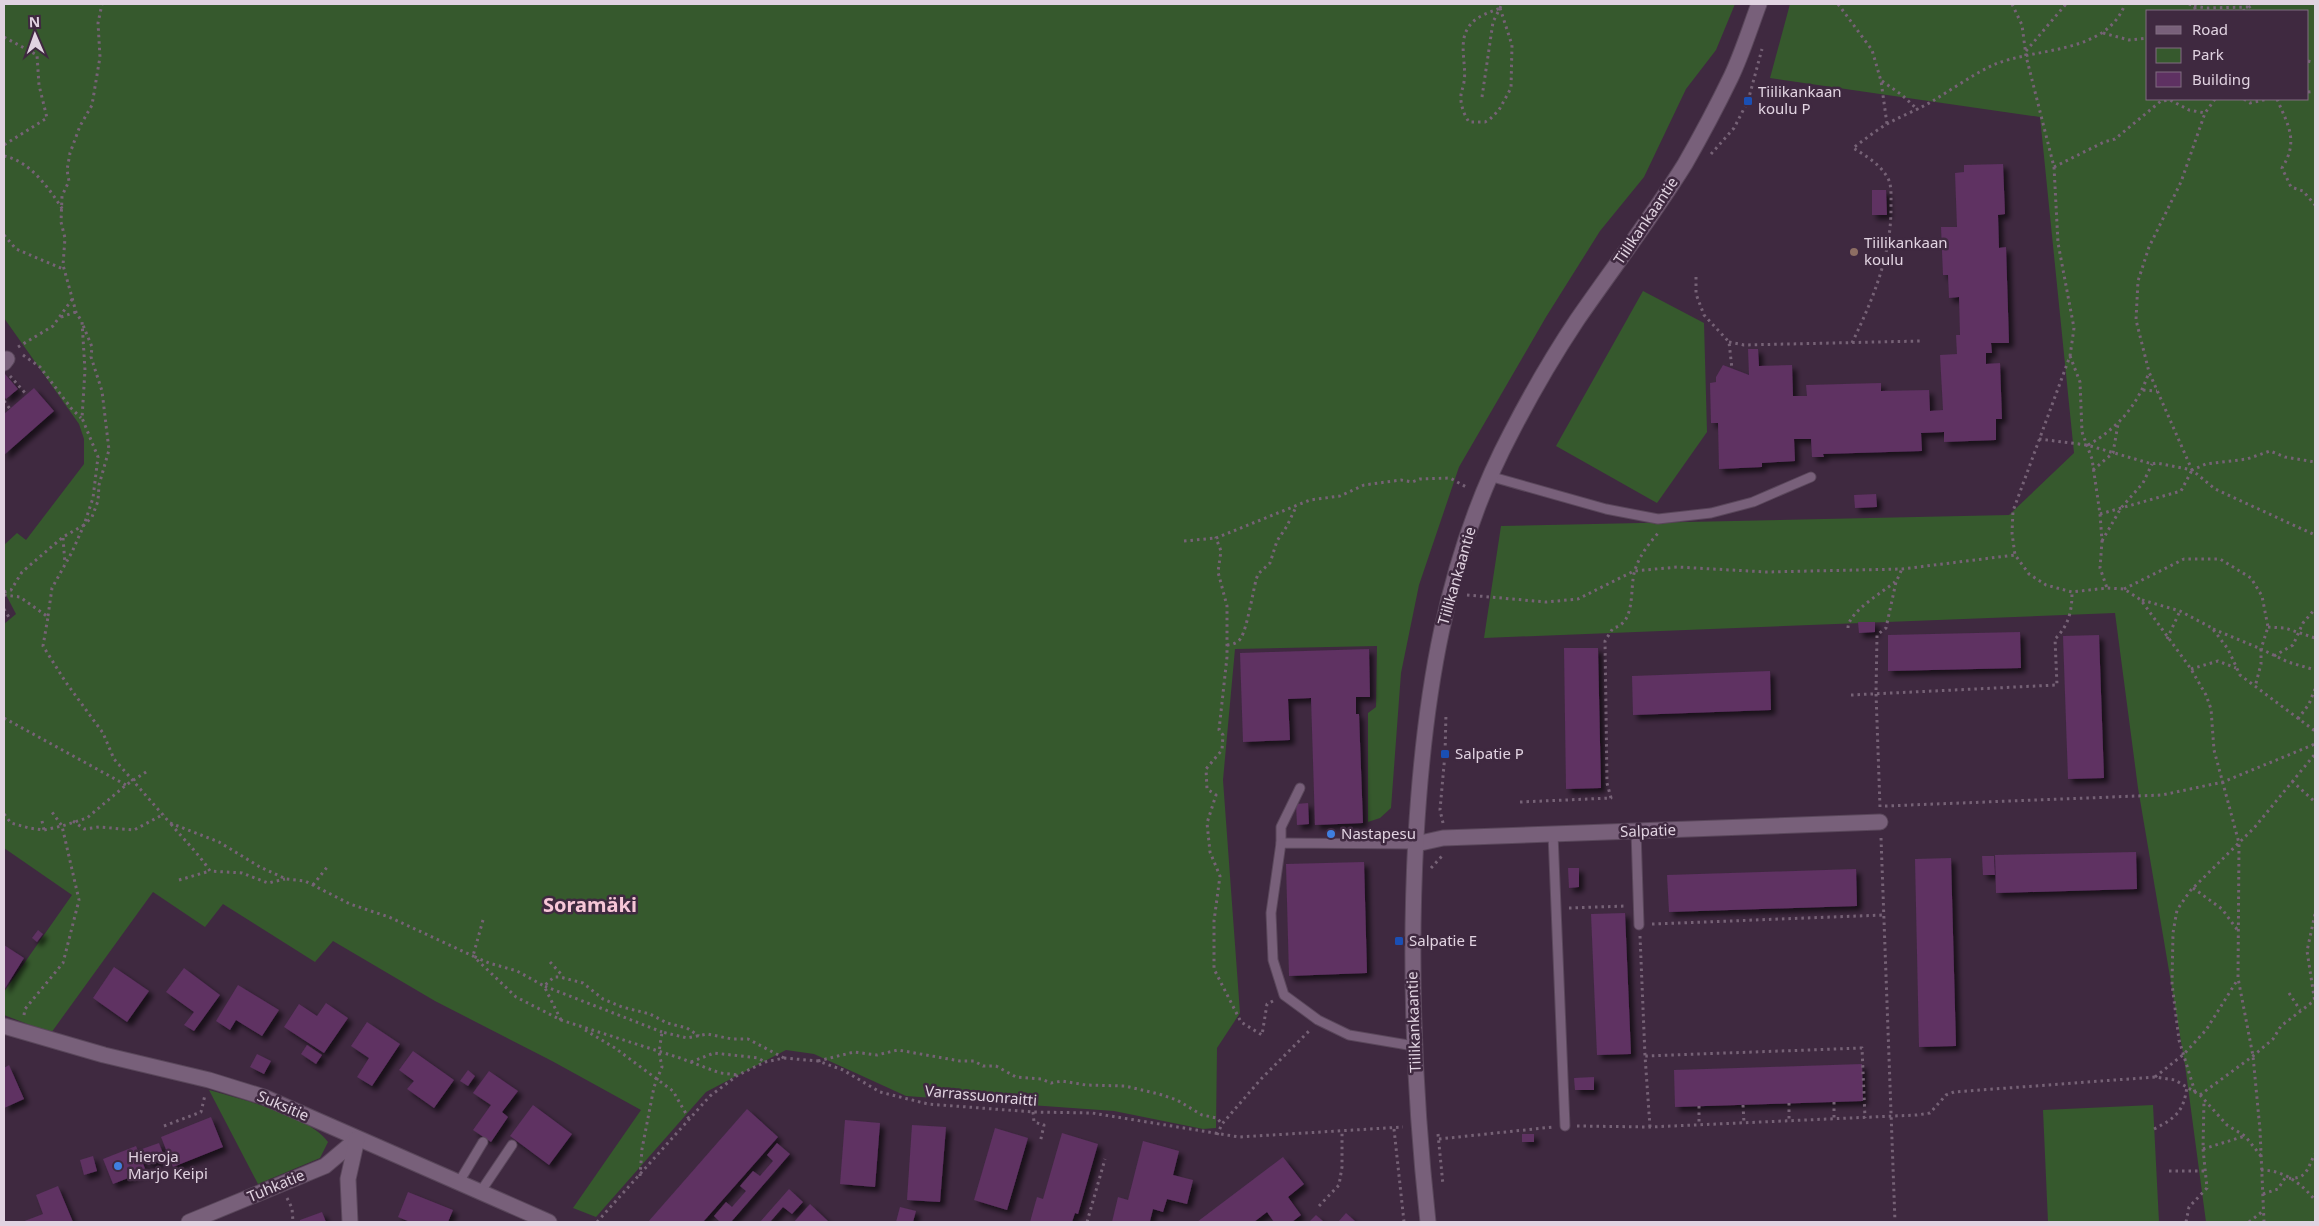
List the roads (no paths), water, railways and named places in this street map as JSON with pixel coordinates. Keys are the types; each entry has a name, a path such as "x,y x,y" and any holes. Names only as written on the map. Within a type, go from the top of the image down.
{"street":[{"name":"Tiilikankaantie","path":"1428,1222 1414,1046 1412,950 1416,844 1425,723 1435,662 1461,553 1489,476 1551,360 1685,163 1732,75 1759,4"},
{"name":"Salpatie","path":"1416,844 1444,838 1880,822"},
{"name":"Suksitie","path":"4,1026 208,1080 264,1097 549,1222"},
{"name":"Tuhkatie","path":"189,1222 325,1166 357,1139"},
{"path":"350,1222 348,1179 357,1139"}],"lane":[{"path":"1489,476 1606,509 1658,519 1711,512 1753,502 1812,478"},
{"path":"1300,788 1280,827 1281,843 1271,913 1273,960 1284,995 1318,1020 1349,1035 1414,1046"},
{"path":"1636,831 1640,925"},
{"path":"1553,834 1565,1126"},
{"path":"1281,843 1416,844"},
{"path":"459,1182 483,1142"},
{"path":"481,1191 512,1145"}],"place":[{"name":"Tiilikankaan koulu P","path":"1748,101"},
{"name":"Tiilikankaan koulu","path":"1854,252"},
{"name":"Salpatie P","path":"1445,754"},
{"name":"Nastapesu","path":"1331,834"},
{"name":"Salpatie E","path":"1399,941"},
{"name":"Hieroja Marjo Keipi","path":"118,1166"}],"district":[{"name":"Soramäki","path":"590,905"}]}
